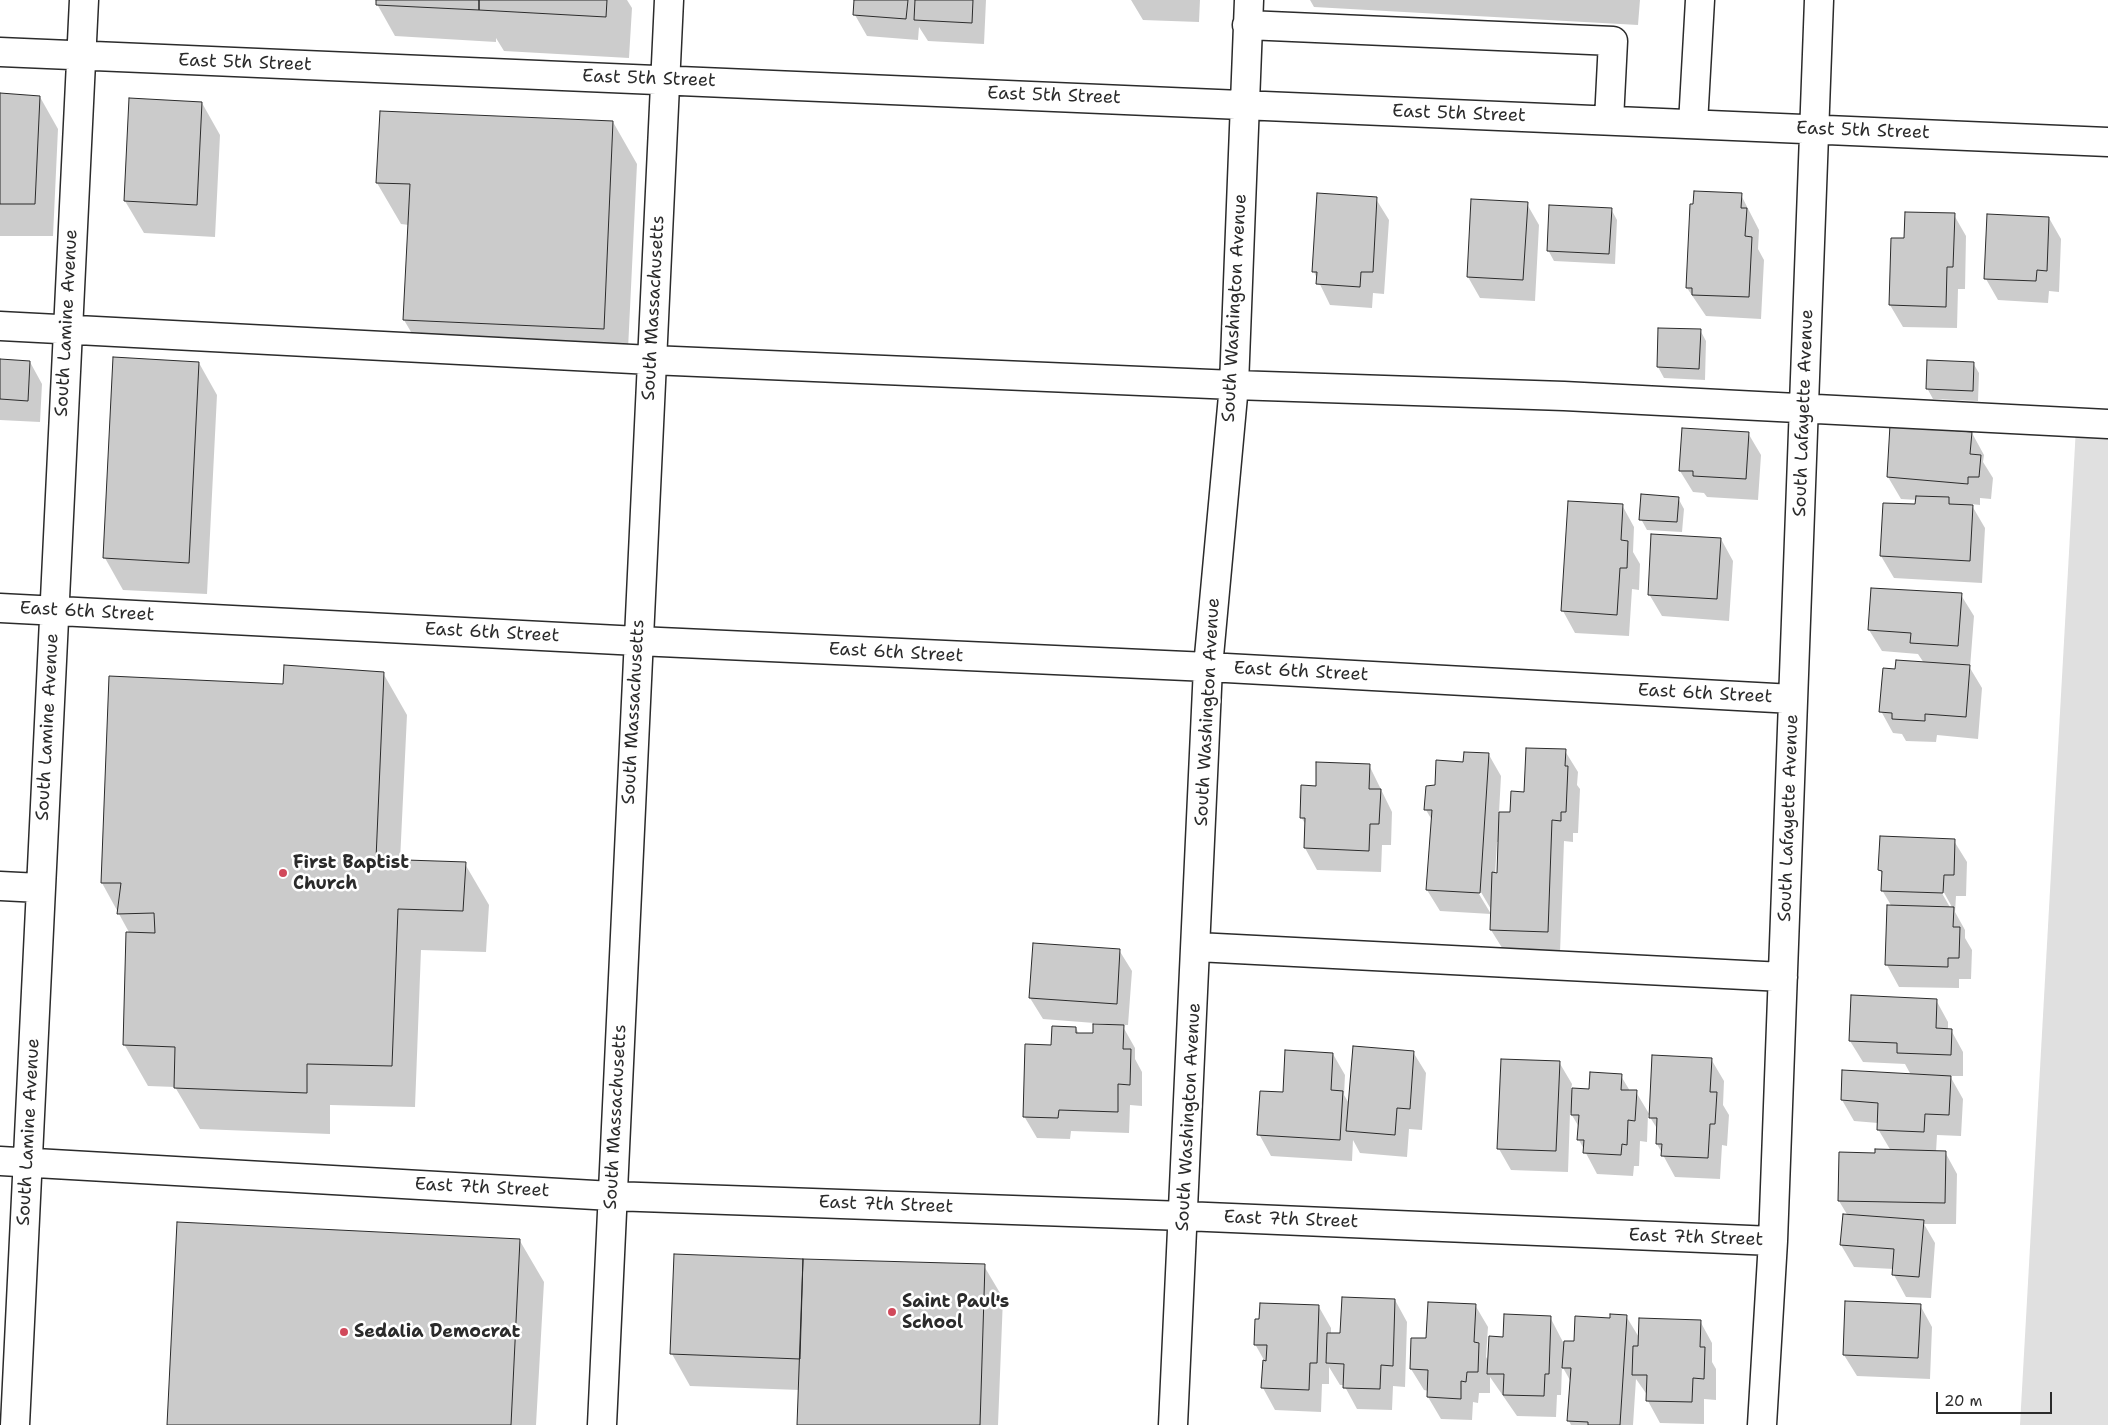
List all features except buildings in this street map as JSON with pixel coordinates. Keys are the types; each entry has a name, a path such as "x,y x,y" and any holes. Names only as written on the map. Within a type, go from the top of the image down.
{"street":[{"name":"South Lamine Avenue","path":"15,1425 84,0"},
{"name":"South Massachusetts","path":"602,1425 669,0"},
{"path":"1693,124 1700,0"},
{"name":"South Lafayette Avenue","path":"1762,1425 1773,1241 1819,0"},
{"path":"1248,13 1613,41 1609,120"},
{"name":"South Washington Avenue","path":"1173,1425 1208,667 1234,385 1243,105 1248,13"},
{"name":"East 5th Street","path":"0,52 2108,142"},
{"path":"0,326 651,360 1234,385 1554,395 2108,424"},
{"name":"East 6th Street","path":"0,608 638,641 1208,667 1793,699"},
{"path":"0,886 40,888"},
{"path":"1196,947 1783,977"},
{"name":"East 7th Street","path":"0,1161 612,1196 1184,1216 1773,1241"}],"shaded area":[{"path":"2077,410 2108,412 2108,1425 2020,1425"}],"place":[{"name":"First Baptist Church","path":"283,873"},
{"name":"Saint Paul's School","path":"892,1312"},
{"name":"Sedalia Democrat","path":"344,1332"}]}
